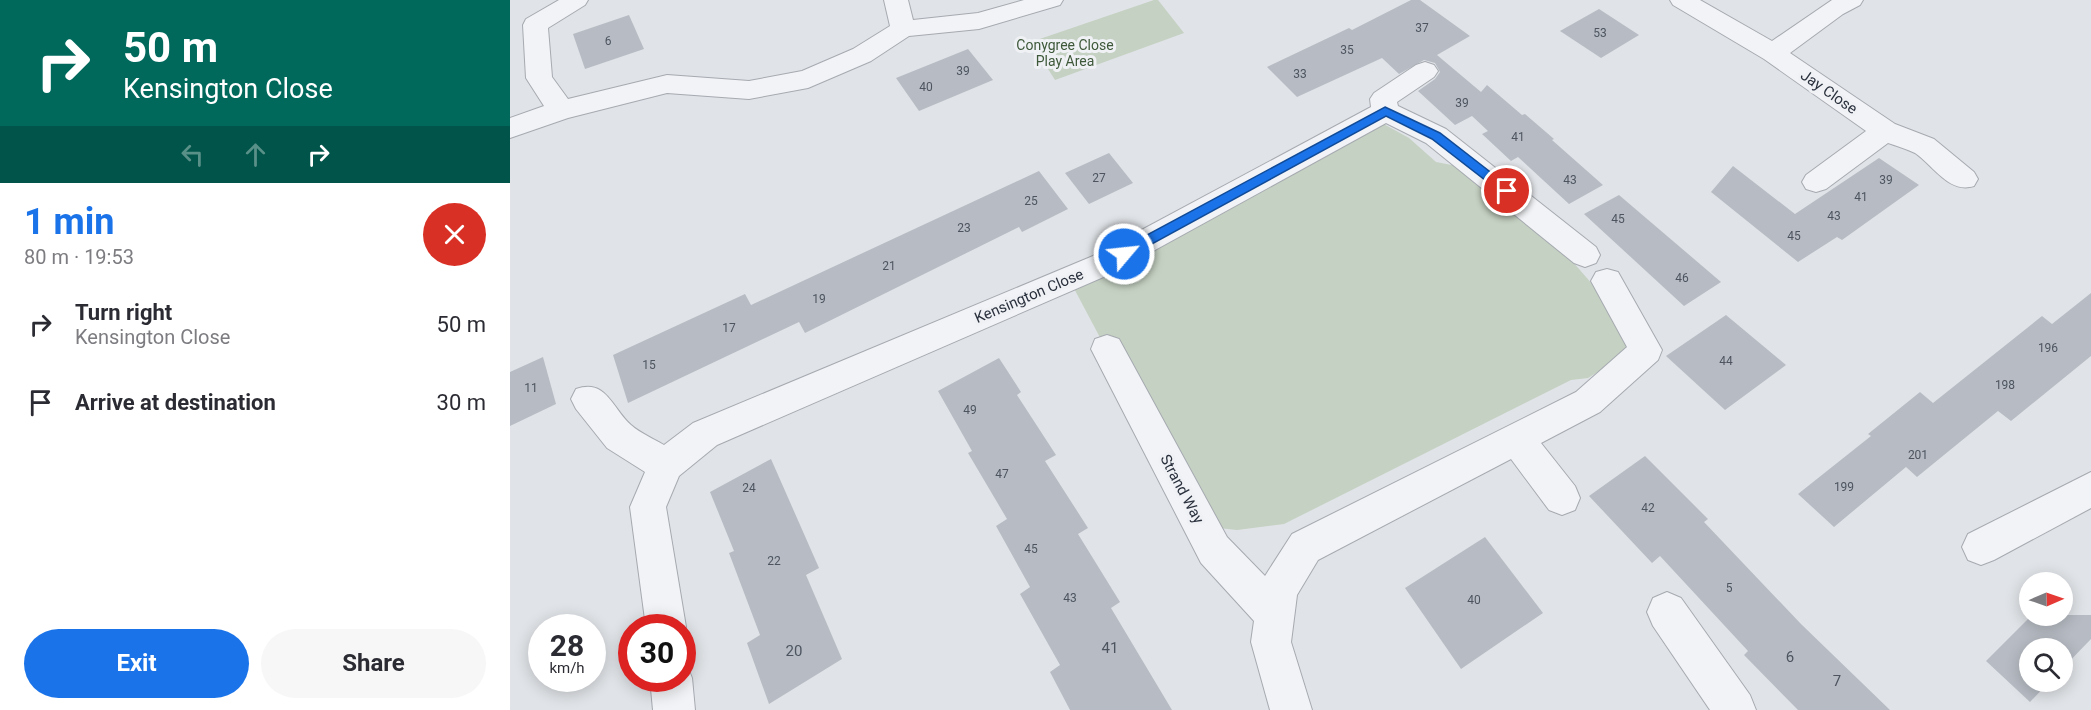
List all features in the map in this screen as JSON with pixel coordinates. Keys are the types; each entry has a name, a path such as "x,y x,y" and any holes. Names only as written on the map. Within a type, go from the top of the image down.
{"street":[{"path":"510,21 535,25 576,0"},
{"path":"896,0 903,29"},
{"path":"510,128 561,110 667,84 749,90 808,79 862,55 903,29 980,21 1052,0"},
{"name":"Jay Close","path":"1682,0 1773,53 1885,131 1924,146 1964,179"},
{"path":"1773,53 1834,9 1851,0"},
{"path":"535,25 539,78 561,110"},
{"path":"1291,710 1271,642 1278,590 1305,547 1588,402 1646,350 1596,268 1436,136 1385,111 1383,99 1425,71"},
{"name":"Kensington Close","path":"665,614 648,507 666,465 705,434 1104,264 1385,111"},
{"path":"1816,182 1885,131"},
{"name":"Strand Way","path":"1107,349 1214,550 1275,615"},
{"path":"588,399 620,437 666,465"},
{"path":"1515,438 1562,498"},
{"path":"1981,547 2091,489"},
{"path":"1667,612 1735,710"},
{"path":"672,692 674,710"}],"green space":[{"name":"Conygree Close Play Area","path":"1158,0 1184,33 1055,80 1031,42"},
{"path":"1380,122 1409,138 1436,162 1462,167 1566,254 1619,315 1636,348 1588,378 1571,380 1284,524 1237,530 1200,526 1069,279"}],"building":[{"path":"1411,0 1420,0 1470,36 1437,55 1481,92 1487,85 1522,115 1525,114 1603,185 1569,204 1518,157 1511,161 1482,134 1488,131 1472,116 1455,125 1418,91 1435,79 1440,72 1435,63 1424,60 1399,74 1382,58 1297,97 1267,67 1349,28 1352,30"},
{"path":"1599,9 1639,35 1601,58 1560,31"},
{"path":"629,15 644,49 585,69 573,34"},
{"path":"968,49 993,80 919,111 896,78"},
{"path":"1109,153 1133,183 1089,204 1065,173"},
{"path":"1879,158 1919,185 1842,240 1837,237 1798,262 1711,192 1733,166 1795,214"},
{"path":"1039,171 1068,209 1022,232 1019,227 805,333 799,322 628,403 613,355 745,294 751,305"},
{"path":"1619,195 1721,282 1684,306 1584,214"},
{"path":"2091,293 2091,356 2011,421 1998,411 1917,477 1906,467 1834,527 1798,494 1871,436 1868,434 1920,392 1933,403 2042,316 2052,324"},
{"path":"1726,315 1786,365 1725,410 1666,356"},
{"path":"543,357 556,404 510,426 510,372"},
{"path":"999,358 1021,392 1017,395 1056,455 1045,461 1088,528 1078,534 1120,602 1111,608 1172,710 1070,710 1050,672 1060,665 1020,594 1030,587 996,526 1007,519 968,453 972,451 938,391"},
{"path":"1645,456 1708,519 1704,522 1801,624 1890,710 1798,710 1744,655 1748,651 1660,556 1652,563 1589,496"},
{"path":"771,459 819,568 806,575 842,659 769,704 747,643 760,635 729,553 734,551 710,492"},
{"path":"1485,537 1543,613 1461,669 1405,588"},
{"path":"2073,615 2091,615 2091,639 2073,658 2073,638 2019,638 2019,692 1986,661 2021,626 2073,626"},
{"path":"2019,692 2040,692 2030,702"}],"route":[{"path":"1124,254 1385,111 1436,136 1507,191"}]}
